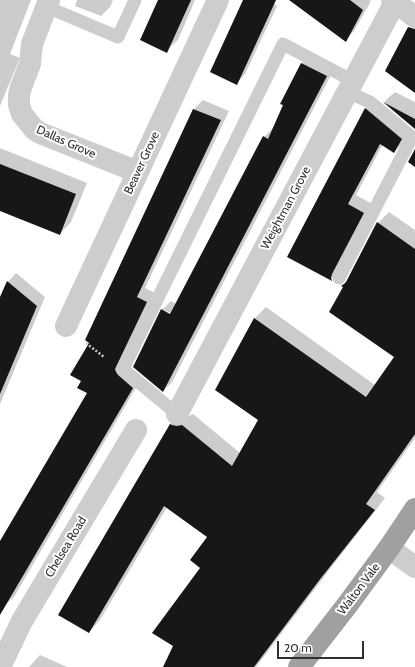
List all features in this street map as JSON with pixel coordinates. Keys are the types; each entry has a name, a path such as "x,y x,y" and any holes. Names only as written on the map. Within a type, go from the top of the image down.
{"highway":[{"name":"Walton Vale","path":"299,667 348,604 389,548 415,509"}],"street":[{"name":"Beaver Grove","path":"66,326 218,0"},
{"path":"394,1 415,17"},
{"name":"Weightman Grove","path":"177,414 394,1"},
{"name":"Dallas Grove","path":"48,4 32,44 30,64 20,91 19,105 22,114 34,129 40,133 138,172"},
{"name":"Chelsea Road","path":"0,667 22,621 136,430"},
{"path":"389,548 415,567"}],"lane":[{"path":"48,4 118,37 135,0"},
{"path":"177,414 123,369 283,44 350,86 412,136 339,278"}],"path":[{"path":"66,326 114,366 123,369"}],"building":[{"path":"158,0 191,0 167,53 140,40"},
{"path":"243,0 276,0 237,85 210,72"},
{"path":"289,0 350,0 363,10 346,42"},
{"path":"408,27 415,29 415,93 385,71"},
{"path":"301,63 327,76 163,392 133,367 161,309 170,314 263,136 268,139 283,105 280,104"},
{"path":"383,102 415,119 415,129"},
{"path":"365,108 402,139 394,153 380,144 348,204 364,213 332,274 332,281 287,257"},
{"path":"193,109 221,120 137,297 147,302 115,369 118,375 133,388 0,615 0,541 87,393 77,388 81,381 70,375 89,343 85,340"},
{"path":"415,149 415,167 408,162"},
{"path":"0,164 76,194 60,235 0,211"},
{"path":"377,222 415,249 415,434 366,504 375,510 321,578 254,667 163,667 173,646 152,633 200,568 190,560 207,537 164,506 89,633 58,615 170,424 177,426 182,425 232,466 258,420 215,390 254,318 366,397 394,357 329,312 343,287 341,286 346,282"},
{"path":"7,281 37,306 0,394 0,297"}]}
